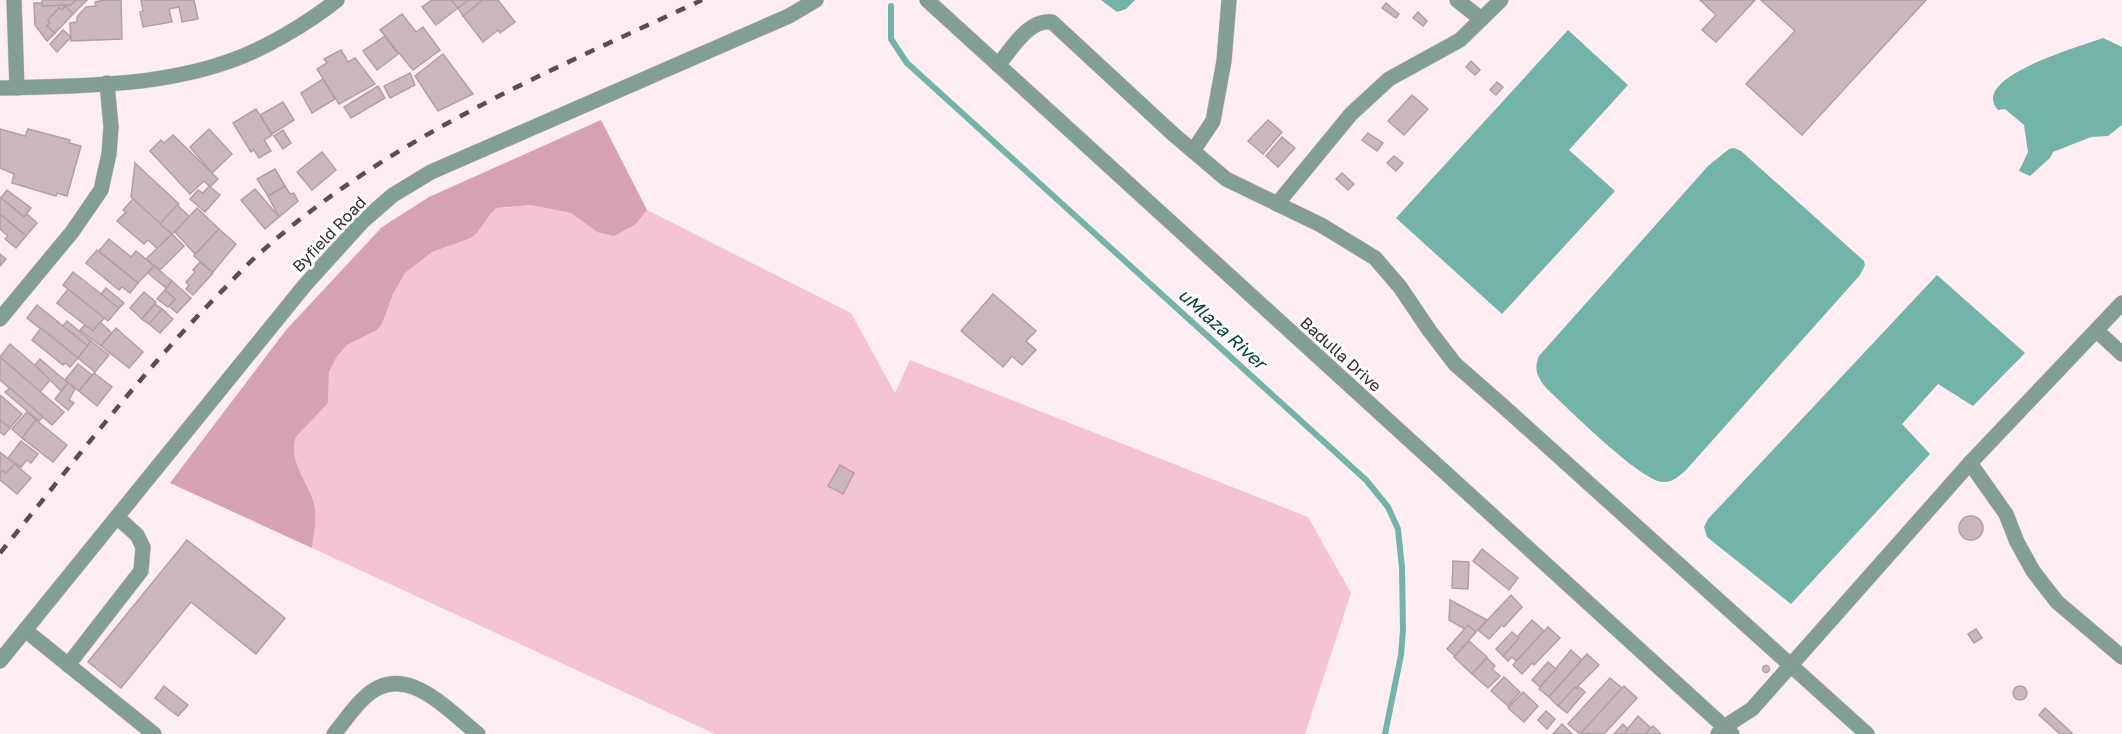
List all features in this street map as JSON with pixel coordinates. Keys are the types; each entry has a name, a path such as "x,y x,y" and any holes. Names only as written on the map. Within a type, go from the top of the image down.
{"street":[{"path":"14,0 17,88"},
{"path":"0,88 146,81 179,75 231,61 279,38 337,0"},
{"name":"Byfield Road","path":"0,661 305,285 363,221 393,195 431,172 789,16 816,0"},
{"name":"Badulla Drive","path":"927,0 1724,732"},
{"path":"1193,151 1213,121 1224,60 1229,0"},
{"path":"1457,0 1481,20"},
{"path":"1276,204 1351,114 1381,86 1414,64 1460,40 1501,0"},
{"path":"998,65 1029,29 1037,23 1052,22 1226,179 1321,225 1375,258 1400,287 1455,364 1472,381 1504,407 1868,734"},
{"path":"0,319 72,232 101,190 109,154 111,127 107,83"},
{"path":"1724,732 1752,709 1970,464 2122,303"},
{"path":"2097,331 2122,354"},
{"path":"1970,464 2006,514 2017,542 2033,572 2057,602 2122,657"},
{"path":"68,665 141,572 143,547 136,535 117,517"},
{"path":"25,630 154,734"},
{"path":"334,734 364,698 378,687 392,682 408,683 424,691 478,734"}],"shaded area":[{"path":"1101,0 1135,0 1126,9 1117,12"},
{"path":"1568,30 1628,85 1569,150 1615,191 1502,314 1396,218"},
{"path":"2103,38 2122,47 2122,125 2108,136 2091,137 2053,152 2050,158 2030,176 2019,171 2028,152 2024,125 2005,109 1998,110 1993,98 1999,86 2031,65"},
{"path":"601,120 647,210 636,224 614,236 597,232 571,213 531,205 497,208 471,238 432,252 405,273 393,294 382,324 377,330 347,345 336,358 329,372 328,403 296,437 294,453 296,461 313,500 315,512 312,548 170,483 286,330 382,227 429,197"},
{"path":"1734,148 1741,151 1864,261 1865,265 1860,275 1686,470 1672,480 1662,482 1651,478 1620,456 1547,389 1537,374 1537,361 1708,166 1729,149"},
{"path":"531,205 571,213 597,232 636,224 647,210 851,313 895,393 910,360 1308,517 1351,593 1305,734 715,734 312,548 315,524 313,500 296,461 294,445 296,437 328,403 329,372 336,358 347,345 377,330 382,324 393,294 405,273 432,252 471,238 490,213 498,208"},
{"path":"1937,275 2025,353 1973,406 1938,384 1902,424 1930,454 1791,604 1707,537 1704,527 1708,519"}],"building":[{"path":"42,0 76,0 71,5 42,6"},
{"path":"76,0 87,0 73,14 65,6 62,10 59,8 48,20 50,23 47,26 55,33 47,41 35,25 34,3 42,3 42,6 71,5"},
{"path":"121,0 122,39 71,41 70,23 77,22 77,17 86,7 96,6 95,2"},
{"path":"141,0 194,0 198,19 182,22 179,7 169,9 172,22 143,27 140,12 143,11"},
{"path":"432,0 451,0 458,8 436,25 422,7"},
{"path":"451,0 469,0 458,8"},
{"path":"469,0 483,0 463,16 458,8"},
{"path":"483,0 498,0 515,22 500,33 498,30 483,42 463,16"},
{"path":"1700,0 1755,0 1716,42 1702,30 1716,15"},
{"path":"1761,0 1926,0 1802,135 1746,84 1795,31"},
{"path":"1386,3 1399,14 1396,18 1382,8"},
{"path":"65,6 73,14 55,33 47,26 50,23 48,20 59,8 62,10"},
{"path":"1418,12 1427,21 1423,26 1413,18"},
{"path":"402,14 416,32 423,27 440,50 413,70 380,30"},
{"path":"63,30 71,37 57,52 50,44"},
{"path":"385,36 398,54 377,70 363,51"},
{"path":"341,50 348,62 355,58 375,84 339,104 317,69 327,63 324,59"},
{"path":"443,54 473,94 438,111 415,76"},
{"path":"1471,61 1480,70 1475,75 1466,67"},
{"path":"410,73 415,85 390,98 384,86"},
{"path":"323,79 335,99 312,113 301,93"},
{"path":"1497,82 1503,87 1496,95 1490,90"},
{"path":"378,86 385,98 351,118 344,107"},
{"path":"1412,95 1428,109 1404,135 1388,121"},
{"path":"283,102 294,120 272,134 260,115"},
{"path":"256,109 272,135 264,140 271,151 259,158 254,150 251,152 233,123"},
{"path":"1268,120 1282,132 1263,154 1248,141"},
{"path":"0,129 25,136 28,129 70,140 69,143 81,146 67,196 57,193 56,196 12,183 14,174 0,168"},
{"path":"209,129 232,154 212,173 190,147"},
{"path":"283,130 291,143 283,149 274,136"},
{"path":"1368,133 1383,143 1377,151 1362,140"},
{"path":"173,135 218,179 210,187 204,181 190,194 150,151 161,140 164,143"},
{"path":"1282,137 1295,148 1278,167 1266,156"},
{"path":"322,152 336,170 312,190 297,172"},
{"path":"1394,156 1403,163 1396,171 1387,163"},
{"path":"135,163 179,204 160,224 131,197"},
{"path":"275,169 285,186 268,196 257,179"},
{"path":"1342,173 1354,184 1348,190 1336,179"},
{"path":"209,186 220,195 205,212 190,199 198,190 203,193"},
{"path":"285,186 290,194 294,193 298,201 279,217 268,196"},
{"path":"255,189 279,217 265,229 241,200"},
{"path":"7,190 31,208 24,217 1,198"},
{"path":"0,197 24,217 27,214 37,223 26,236 0,214"},
{"path":"133,199 172,234 158,249 148,240 144,244 117,221 126,212 123,210"},
{"path":"177,205 190,217 172,234 160,224"},
{"path":"197,208 219,229 195,254 175,232"},
{"path":"0,214 26,236 16,248 5,239 8,236 0,229"},
{"path":"219,229 236,244 213,272 194,256"},
{"path":"172,234 184,246 160,270 146,259"},
{"path":"109,239 131,257 136,251 154,266 138,283 99,251"},
{"path":"97,250 138,283 130,293 122,287 119,290 86,263"},
{"path":"0,254 6,259 0,266"},
{"path":"200,262 213,273 193,295 186,289 189,285 186,282"},
{"path":"154,266 172,281 166,288 148,273"},
{"path":"73,272 119,308 108,321 63,285"},
{"path":"172,281 191,298 177,313 169,306 175,299 165,290"},
{"path":"106,288 124,303 119,308 101,294"},
{"path":"68,289 104,318 93,331 57,303"},
{"path":"165,290 175,299 168,307 157,299"},
{"path":"144,292 156,302 142,319 130,308"},
{"path":"993,294 1036,331 1026,341 1036,350 1022,365 1012,356 1003,367 961,331"},
{"path":"155,304 162,309 149,324 142,319"},
{"path":"37,305 88,346 78,358 27,318"},
{"path":"162,309 173,319 160,333 149,324"},
{"path":"67,321 91,341 88,346 63,326"},
{"path":"100,322 112,333 101,346 80,330 85,325 93,331"},
{"path":"41,328 78,358 70,367 65,363 63,365 32,340"},
{"path":"116,328 143,352 129,368 101,346"},
{"path":"91,341 109,355 95,372 78,358"},
{"path":"10,344 51,379 40,392 0,357"},
{"path":"0,357 64,412 52,425 0,380"},
{"path":"40,359 68,383 61,391 35,365"},
{"path":"78,364 92,375 79,391 65,380"},
{"path":"94,373 112,387 97,406 79,391"},
{"path":"68,383 75,389 69,400 74,403 68,410 55,399"},
{"path":"10,388 43,417 39,421 5,392"},
{"path":"0,395 22,414 10,428 0,420"},
{"path":"27,412 36,420 22,438 12,429"},
{"path":"0,420 10,428 4,435 0,432"},
{"path":"36,420 67,445 53,462 22,438"},
{"path":"21,441 38,454 31,463 27,460 21,467 8,458"},
{"path":"0,452 15,464 6,473 3,470 0,473"},
{"path":"15,464 31,478 17,494 0,480 0,473 3,470 6,473"},
{"path":"840,465 854,473 843,494 828,486"},
{"path":"1971,516 1980,519 1983,528 1980,537 1971,540 1962,537 1959,528 1962,519"},
{"path":"187,540 285,618 256,654 191,602 121,688 88,662"},
{"path":"1482,549 1518,578 1509,590 1473,561"},
{"path":"1453,561 1469,562 1468,589 1452,588"},
{"path":"1511,595 1522,607 1504,627 1502,625 1489,639 1478,630"},
{"path":"1450,600 1487,620 1474,634 1449,620"},
{"path":"1532,620 1544,631 1516,661 1512,657 1508,661 1503,656"},
{"path":"1468,625 1476,632 1455,656 1447,649"},
{"path":"1548,627 1560,638 1522,674 1513,665"},
{"path":"1976,629 1982,638 1974,643 1968,634"},
{"path":"1512,632 1519,638 1503,656 1496,649"},
{"path":"1469,641 1487,657 1472,674 1454,657"},
{"path":"1571,650 1582,660 1549,697 1539,689"},
{"path":"1587,654 1599,665 1558,706 1549,697"},
{"path":"1487,658 1495,666 1492,669 1500,676 1488,688 1472,674"},
{"path":"1548,662 1556,669 1540,687 1532,680"},
{"path":"1766,666 1769,669 1766,672 1763,669"},
{"path":"1504,677 1520,692 1508,706 1491,691"},
{"path":"1610,678 1622,688 1580,734 1568,724"},
{"path":"164,686 188,705 178,716 155,698"},
{"path":"1624,686 1637,698 1604,734 1581,733"},
{"path":"2017,686 2023,686 2027,693 2023,700 2017,700 2013,696 2013,690"},
{"path":"1575,687 1585,692 1567,713 1558,706"},
{"path":"1523,692 1538,706 1524,722 1508,708"},
{"path":"2045,708 2072,734 2060,734 2039,715"},
{"path":"1546,711 1555,719 1547,729 1538,720"},
{"path":"1638,716 1651,728 1645,734 1623,734"},
{"path":"1562,724 1572,734 1553,734"},
{"path":"1623,724 1628,729 1623,734 1614,734"},
{"path":"1653,726 1661,734 1645,734"}],"waterway":[{"name":"uMlaza River","path":"891,6 891,39 907,63 1366,480 1388,507 1398,529 1402,568 1403,630 1401,655 1385,734"}],"railway":[{"path":"0,553 106,421 189,325 254,258 309,212 361,175 415,141 471,110 702,0"}]}
